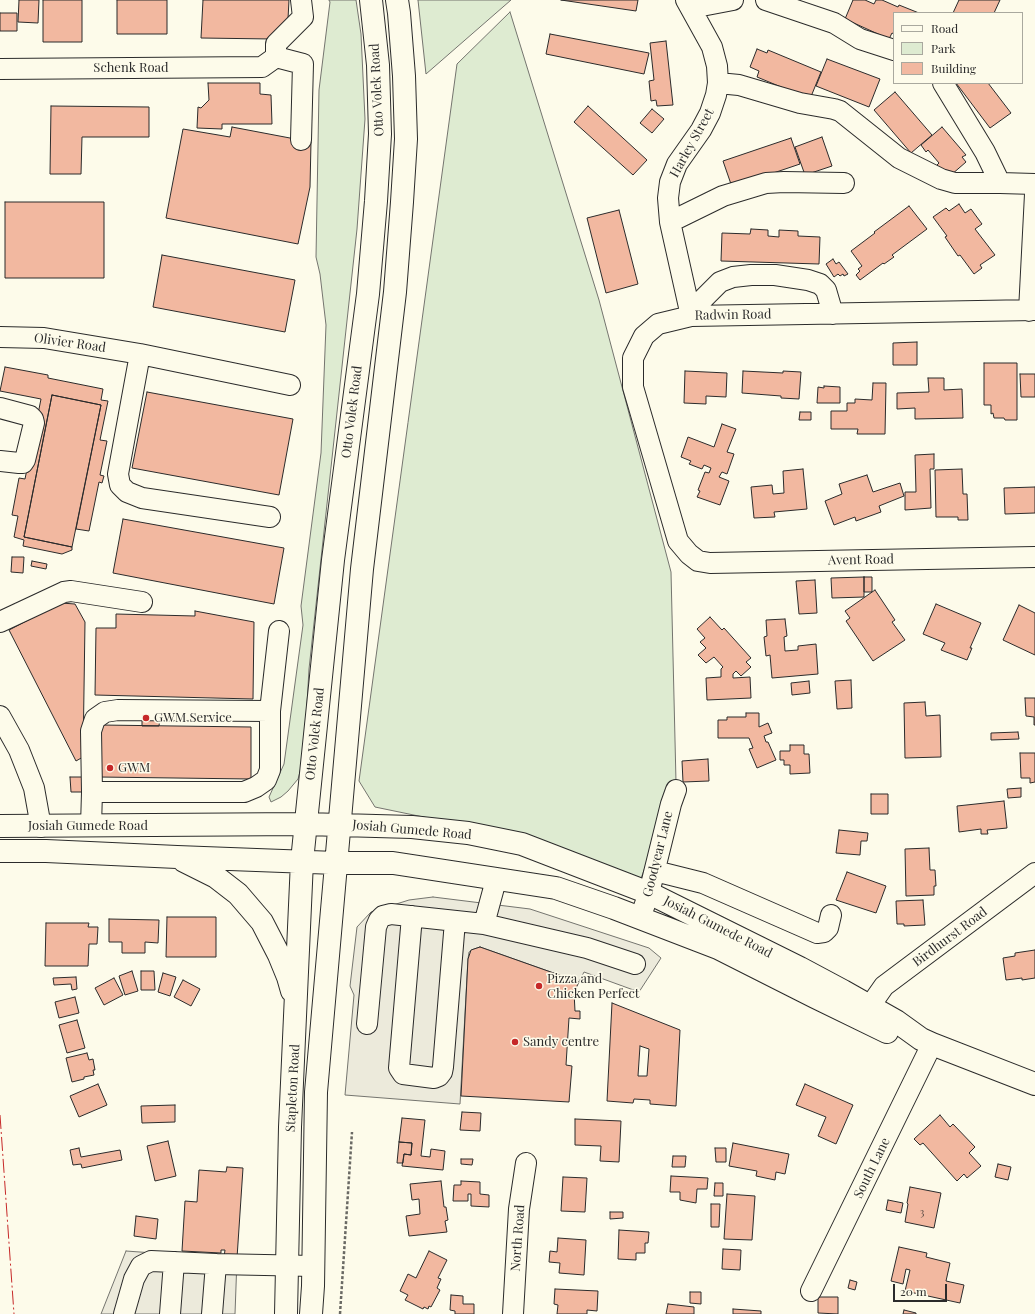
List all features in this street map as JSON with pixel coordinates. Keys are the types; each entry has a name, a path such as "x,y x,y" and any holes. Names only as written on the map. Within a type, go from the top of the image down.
{"main road":[{"name":"Otto Volek Road","path":"302,861 333,568 368,294 376,202 380,127 378,66 371,0"},
{"name":"Otto Volek Road","path":"336,863 362,569 395,292 402,202 406,132 403,68 397,0"},
{"name":"Josiah Gumede Road","path":"0,826 340,825 419,828 468,834 522,844 649,893 800,968 866,1013"},
{"name":"Josiah Gumede Road","path":"0,851 46,851 336,863 393,863 556,888 718,948 815,997 896,1021 927,1041 1035,1084"},
{"path":"177,857 216,877 238,894 262,922 279,955 288,977 296,1007"},
{"name":"Stapleton Road","path":"286,1314 290,1127 302,861"},
{"name":"Stapleton Road","path":"311,1314 316,1092 336,863"}],"street":[{"path":"269,62 276,44 303,17 301,0"},
{"path":"688,4 733,0"},
{"path":"766,0 834,23 860,39 893,50"},
{"name":"Harley Street","path":"688,4 712,47 717,66 718,83 716,96 710,113 677,164 670,182 668,198 670,222 691,316"},
{"name":"Schenk Road","path":"0,69 269,62 303,64 301,140"},
{"path":"718,83 739,84 800,103 840,111 899,158 941,179 956,183 1035,184"},
{"path":"944,84 985,152 1000,183"},
{"path":"670,222 723,196 766,183 844,183"},
{"path":"1032,310 1035,194"},
{"path":"691,316 699,302 720,282 733,277 751,275 775,275 808,280 820,284 826,290 833,314"},
{"name":"Radwin Road","path":"689,554 678,541 633,387 633,358 644,336 658,324 691,316 1032,310"},
{"name":"Olivier Road","path":"0,337 44,338 140,354 290,385"},
{"path":"140,354 118,474 120,485 127,492 142,498 270,517"},
{"path":"0,408 30,416 34,423 25,460 19,463 0,461"},
{"name":"Avent Road","path":"689,554 698,561 710,563 1035,557"},
{"path":"0,622 64,592 71,591 142,602"},
{"path":"92,792 244,792 256,787 266,780 270,770 270,711 279,631"},
{"path":"91,826 91,731 94,720 105,712 118,710 270,711"},
{"path":"0,716 19,750 32,782 42,826"},
{"name":"Goodyear Lane","path":"640,918 649,893 671,804 676,790"},
{"path":"655,871 703,883 817,932 824,932 828,928 831,915"},
{"name":"Birdhurst Road","path":"866,1013 884,986 1035,873"},
{"path":"484,924 496,880"},
{"path":"367,1024 376,927 379,920 383,916 391,914 484,924 587,948 634,964"},
{"path":"412,916 399,1068 403,1074 434,1078 439,1076 443,1067 455,921"},
{"name":"South Lane","path":"811,1291 927,1041"},
{"name":"North Road","path":"513,1314 519,1209 526,1163"},
{"path":"124,1314 134,1279 142,1266 151,1261 313,1266"},
{"path":"170,1314 174,1262"},
{"path":"212,1314 216,1264"}],"path":[{"path":"340,1314 352,1132"}],"green space":[{"path":"329,0 356,0 361,34 365,119 357,229 309,669 304,757 298,779 281,797 271,802 269,797 284,764 303,625 301,606 321,453 326,325 320,274 316,257 319,90 330,2"},
{"path":"418,0 511,0 426,74"},
{"path":"510,12 599,300 671,572 676,782 639,884 520,837 375,807 359,781 457,64"}],"shaded area":[{"path":"433,897 530,909 649,948 661,958 639,992 584,972 579,982 480,947 474,949 469,952 468,959 460,1104 345,1095 354,995 350,986 357,927 371,912 409,900"},
{"path":"126,1251 237,1259 235,1314 101,1314"}],"building":[{"path":"19,0 39,0 38,23 18,22"},
{"path":"43,0 82,0 82,42 43,42"},
{"path":"117,0 167,0 167,34 117,34"},
{"path":"203,0 289,0 288,19 272,39 201,38"},
{"path":"561,0 638,0 636,11"},
{"path":"853,0 865,0 874,4 876,0 882,0 898,7 899,5 916,12 893,12 893,34 889,39 845,19"},
{"path":"959,0 1000,0 994,12 953,12"},
{"path":"0,13 17,13 17,31 0,31"},
{"path":"550,34 649,53 644,74 546,54"},
{"path":"666,41 673,105 657,106 656,100 651,101 649,81 654,80 650,43"},
{"path":"757,49 767,53 768,50 821,72 810,99 757,77 759,71 750,67"},
{"path":"827,59 880,79 869,107 816,86"},
{"path":"208,83 260,83 260,94 271,95 272,124 222,124 222,129 197,128 198,107 201,108 209,100"},
{"path":"957,84 989,84 1011,113 990,128"},
{"path":"895,92 932,135 911,153 874,110"},
{"path":"51,106 149,107 149,137 82,137 81,174 50,174"},
{"path":"588,106 647,160 633,175 574,122"},
{"path":"652,109 664,119 652,133 640,123"},
{"path":"232,127 311,142 310,187 298,244 166,218 183,129 230,137"},
{"path":"942,127 966,155 962,157 966,162 951,175 947,170 945,173 937,165 939,163 928,150 926,152 921,145"},
{"path":"822,137 832,166 805,175 795,147"},
{"path":"791,138 800,164 732,187 723,161"},
{"path":"5,202 104,202 104,278 5,278"},
{"path":"959,204 965,213 971,209 982,224 975,229 995,255 980,265 982,268 974,274 960,255 958,256 945,237 947,236 933,217 946,208 949,211"},
{"path":"909,206 927,229 892,255 894,257 860,280 856,275 860,271 858,269 862,266 851,251"},
{"path":"619,210 638,284 606,293 587,218"},
{"path":"751,229 768,230 768,236 779,237 779,230 798,231 798,236 820,237 819,264 721,261 722,233 750,234"},
{"path":"162,255 295,280 285,332 153,307"},
{"path":"833,259 836,264 839,262 848,274 844,276 843,274 840,276 838,274 834,277 826,264"},
{"path":"917,342 917,365 893,365 893,343"},
{"path":"984,363 1017,363 1017,420 994,418 993,413 991,414 991,405 984,405"},
{"path":"5,367 48,375 48,378 103,389 101,400 108,401 100,440 107,441 100,475 104,476 102,483 99,482 89,531 76,529 101,405 52,395 24,537 72,547 72,550 62,554 23,546 24,540 14,537 18,516 12,515 19,478 25,479 41,399 0,391"},
{"path":"685,371 727,373 726,397 706,396 706,404 684,403"},
{"path":"743,371 783,373 783,371 801,372 799,399 742,393"},
{"path":"1020,374 1035,374 1035,397 1021,397"},
{"path":"928,378 944,378 944,390 962,389 963,418 915,419 915,408 897,409 897,393 929,392"},
{"path":"873,383 886,383 885,434 857,434 858,429 831,429 831,411 847,411 847,403 855,403 855,399 872,400"},
{"path":"824,386 840,387 840,403 817,403 818,387 824,388"},
{"path":"147,392 293,419 279,495 132,468"},
{"path":"52,395 101,405 72,547 24,537"},
{"path":"800,412 811,412 811,420 799,420"},
{"path":"722,424 736,429 727,452 734,454 727,474 722,472 719,477 729,481 720,505 697,497 705,472 709,473 711,468 704,465 702,469 689,464 691,461 681,457 688,437 714,447"},
{"path":"934,454 934,469 930,469 931,508 905,510 905,492 916,492 915,455"},
{"path":"803,469 807,509 774,512 775,517 754,518 751,487 772,485 773,494 784,493 783,471"},
{"path":"962,469 963,494 967,494 968,520 958,520 958,517 936,517 935,470"},
{"path":"867,475 873,492 900,483 904,496 879,506 881,512 856,521 855,517 834,525 825,501 842,494 839,484"},
{"path":"1035,487 1035,513 1005,514 1004,488"},
{"path":"123,519 284,548 274,604 113,573"},
{"path":"12,557 24,557 23,573 11,572"},
{"path":"32,561 47,564 46,569 31,566"},
{"path":"864,577 864,597 832,598 831,578"},
{"path":"864,577 872,577 872,592 864,592"},
{"path":"815,580 817,613 799,614 796,581"},
{"path":"875,590 895,620 892,622 905,640 873,661 846,621 850,618 845,611"},
{"path":"61,603 75,604 85,622 83,757 76,761 9,630"},
{"path":"936,604 981,623 970,648 972,648 967,660 941,650 945,643 923,634"},
{"path":"1019,605 1035,613 1035,655 1003,640"},
{"path":"195,611 254,622 253,699 95,695 96,628 116,628 116,614 195,616"},
{"path":"710,617 722,630 724,628 751,658 746,662 751,667 741,676 736,671 733,674 733,678 750,677 751,698 707,700 706,678 721,677 721,669 723,667 714,657 706,663 698,655 706,648 700,642 705,638 697,629"},
{"path":"785,619 787,636 784,637 785,651 798,650 798,646 816,644 818,674 772,678 770,655 766,656 764,637 767,636 766,620"},
{"path":"851,680 852,708 837,709 835,681"},
{"path":"809,681 810,693 792,695 791,683"},
{"path":"1025,698 1035,698 1035,725 1034,717 1026,716"},
{"path":"925,702 926,716 940,715 941,757 905,758 904,703"},
{"path":"746,713 759,713 759,727 768,723 772,733 764,736 776,760 757,768 749,749 753,748 749,738 718,738 718,720 727,720 727,717 746,717"},
{"path":"142,717 160,717 159,726 142,726"},
{"path":"100,725 251,727 251,779 99,777"},
{"path":"1018,732 1019,739 991,740 991,733"},
{"path":"790,745 804,745 804,754 809,754 810,773 790,774 790,765 784,765 784,760 780,760 780,751 790,751"},
{"path":"1020,753 1035,753 1035,782 1030,783 1030,778 1021,778"},
{"path":"708,759 709,781 683,782 682,761"},
{"path":"70,777 86,777 86,792 71,792"},
{"path":"1021,788 1021,797 1008,798 1007,789"},
{"path":"871,794 888,794 888,814 871,814"},
{"path":"1004,801 1007,828 987,830 988,834 981,834 981,829 959,832 957,806"},
{"path":"839,830 868,833 867,841 861,841 860,855 836,853"},
{"path":"929,848 930,870 935,870 936,886 934,886 934,895 906,896 905,849"},
{"path":"847,872 886,886 876,913 836,900"},
{"path":"923,900 925,925 904,926 904,924 897,924 896,901"},
{"path":"167,917 216,917 216,957 166,957"},
{"path":"109,919 159,920 158,943 145,942 145,953 122,953 122,942 109,942"},
{"path":"46,923 89,923 88,927 98,927 97,944 89,944 88,966 45,966"},
{"name":"Sandy centre","path":"480,947 579,982 574,992 575,1011 580,1011 580,1019 569,1018 566,1065 572,1066 569,1102 461,1096 468,959 471,950"},
{"path":"1035,950 1035,978 1006,980 1003,958 1015,956 1015,953"},
{"path":"132,971 138,991 125,995 119,976"},
{"path":"141,971 154,971 155,990 141,990"},
{"path":"163,973 176,977 170,996 158,992"},
{"path":"76,977 77,989 72,990 71,984 54,985 53,978"},
{"path":"114,978 123,995 104,1005 95,988"},
{"path":"183,980 200,989 191,1006 174,997"},
{"path":"75,997 79,1013 59,1018 55,1002"},
{"path":"612,1003 680,1030 676,1106 650,1104 650,1100 634,1099 633,1103 607,1101","holes":["640,1046 649,1049 647,1076 638,1076"]},
{"path":"77,1020 85,1048 67,1053 59,1025"},
{"path":"87,1053 89,1060 93,1059 95,1070 93,1070 94,1075 72,1082 66,1058"},
{"path":"98,1084 107,1105 79,1117 70,1096"},
{"path":"805,1084 853,1105 836,1144 818,1136 826,1117 796,1105"},
{"path":"175,1105 175,1122 142,1123 141,1106"},
{"path":"462,1112 481,1113 480,1131 460,1130"},
{"path":"940,1115 950,1127 953,1124 975,1147 969,1153 981,1166 967,1178 964,1174 957,1181 923,1143 920,1145 914,1139"},
{"path":"402,1118 425,1120 421,1156 430,1157 431,1149 445,1151 443,1170 402,1166 404,1154 411,1155 412,1143 399,1142"},
{"path":"575,1119 621,1121 619,1162 600,1161 601,1146 575,1145"},
{"path":"168,1141 176,1176 155,1181 147,1146"},
{"path":"399,1142 412,1143 411,1155 404,1154 403,1163 397,1163"},
{"path":"733,1143 789,1154 785,1174 776,1172 775,1180 756,1176 757,1171 729,1166"},
{"path":"79,1148 81,1157 120,1150 122,1160 82,1168 81,1164 73,1165 70,1150"},
{"path":"715,1148 726,1148 726,1162 716,1162"},
{"path":"673,1156 686,1156 685,1167 672,1167"},
{"path":"461,1159 473,1159 472,1165 461,1164"},
{"path":"998,1164 1011,1167 1008,1180 995,1177"},
{"path":"227,1167 243,1168 237,1258 224,1257 225,1250 221,1250 221,1253 182,1251 185,1201 197,1202 199,1170 226,1172"},
{"path":"671,1176 708,1178 707,1189 697,1189 696,1203 680,1200 680,1192 670,1192"},
{"path":"563,1177 587,1178 585,1212 561,1211"},
{"path":"441,1181 444,1207 446,1207 448,1220 445,1221 447,1232 409,1236 406,1216 420,1214 419,1199 412,1200 410,1184"},
{"path":"461,1181 480,1182 480,1194 489,1195 489,1207 471,1206 471,1194 468,1194 468,1201 453,1201 454,1185 461,1185"},
{"path":"715,1183 723,1183 723,1196 714,1196"},
{"path":"910,1187 941,1193 934,1228 905,1222"},
{"path":"727,1194 755,1196 752,1240 724,1239"},
{"path":"888,1200 903,1203 901,1213 886,1210"},
{"path":"711,1204 720,1204 719,1227 711,1227"},
{"path":"610,1212 623,1212 623,1218 610,1219"},
{"path":"136,1216 158,1219 156,1239 134,1236"},
{"path":"619,1230 649,1232 648,1243 645,1243 645,1253 636,1253 636,1260 618,1259"},
{"path":"558,1238 586,1240 584,1275 559,1273 560,1263 549,1262 550,1251 557,1252"},
{"path":"899,1247 927,1253 926,1257 950,1263 946,1281 964,1285 960,1303 905,1291 910,1270 906,1269 903,1284 891,1281"},
{"path":"723,1249 741,1250 740,1270 722,1269"},
{"path":"429,1251 447,1260 438,1278 441,1279 437,1288 440,1290 431,1307 429,1306 428,1309 424,1307 423,1309 405,1300 408,1295 400,1291 408,1274 416,1278"},
{"path":"850,1280 857,1282 855,1290 848,1288"},
{"path":"555,1289 598,1291 597,1311 587,1310 587,1314 557,1314 558,1305 554,1304"},
{"path":"690,1292 701,1292 701,1304 690,1303"},
{"path":"451,1295 463,1296 463,1304 474,1304 474,1314 455,1314 455,1311 450,1310"},
{"path":"818,1297 838,1297 838,1314 818,1313"},
{"path":"668,1304 694,1307 694,1314 666,1314"},
{"path":"733,1309 761,1311 761,1314 733,1314"},
{"path":"904,1310 916,1313 916,1314 903,1314"}],"power":[{"path":"0,1115 14,1314"}],"place":[{"name":"GWM Service","path":"146,718"},
{"name":"GWM","path":"110,768"},
{"name":"Pizza and Chicken Perfect","path":"539,986"},
{"name":"Sandy centre","path":"515,1042"}]}
